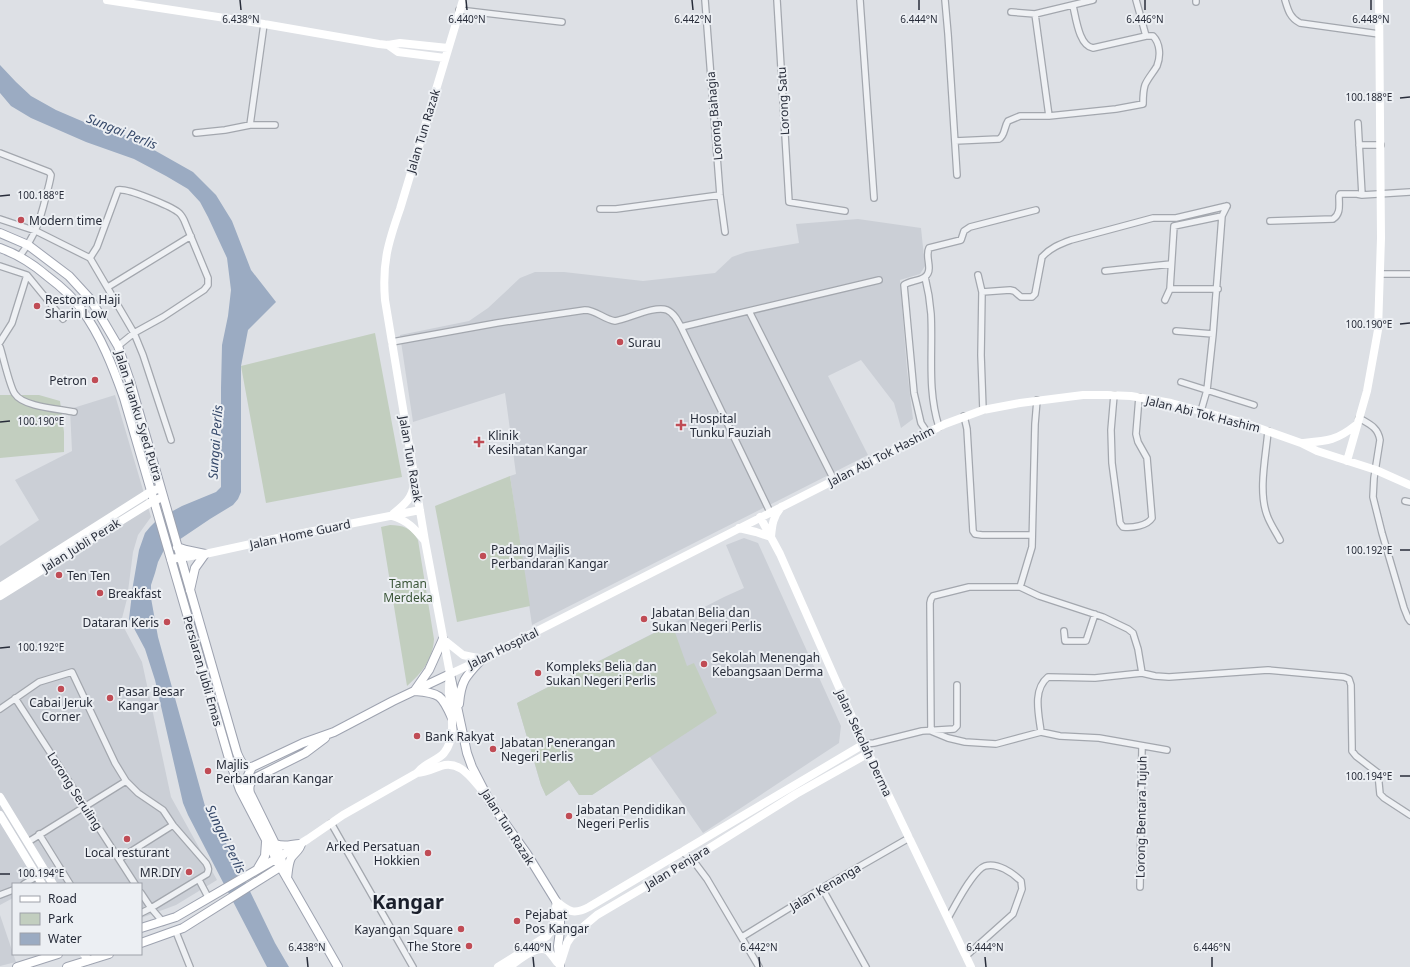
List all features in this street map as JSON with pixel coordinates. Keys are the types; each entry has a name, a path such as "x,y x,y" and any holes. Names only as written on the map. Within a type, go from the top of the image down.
{"main road":[{"path":"107,0 388,45 400,43 448,48"},
{"name":"Jalan Tun Razak","path":"463,0 389,239 383,277 384,300 425,541 443,639 467,753 472,767 500,818 527,854 556,901"},
{"path":"1347,461 1373,363 1378,330 1381,274 1379,0"},
{"path":"388,45 398,52 445,58"},
{"name":"Jalan Tuanku Syed Putra","path":"0,233 28,245 69,276 91,300 118,346 130,381 177,547"},
{"name":"Jalan Tuanku Syed Putra","path":"0,248 32,264 60,286 82,308 94,328 112,366 124,398 150,492 170,555"},
{"name":"Jalan Abi Tok Hashim","path":"770,512 927,432 964,416 983,410 1037,400 1082,395 1139,397 1171,403 1245,423 1301,443 1318,451 1376,470 1410,485"},
{"path":"1301,443 1320,442 1334,439 1347,432 1358,421"},
{"path":"391,515 408,501 414,487 414,474"},
{"name":"Jalan Jubli Perak","path":"0,587 150,492 160,488"},
{"name":"Jalan Jubli Perak","path":"0,596 153,501 163,497"},
{"path":"739,528 771,537 772,521 775,514 781,507"},
{"name":"Jalan Home Guard","path":"170,555 180,558 205,554 420,510"},
{"name":"Jalan Hospital","path":"252,767 334,732 414,691 482,660 770,512"},
{"path":"391,515 409,523 425,541"},
{"name":"Jalan Sekolah Derma","path":"760,517 780,554 864,744 971,967"},
{"path":"177,547 205,554 195,568 190,591"},
{"name":"Persiaran Jubli Emas","path":"177,547 237,753 243,764 247,767 252,767"},
{"name":"Persiaran Jubli Emas","path":"170,555 220,731 234,774 266,839 279,861"},
{"path":"414,691 429,670 443,639 463,655 482,660 467,676 461,687 458,711"},
{"path":"142,943 176,932 255,883 279,861 331,823 417,773 421,768 443,753 452,733 449,690 450,674"},
{"path":"414,691 432,692 440,697 446,704 452,718"},
{"path":"220,731 230,727"},
{"path":"334,732 305,753 257,777 250,783 250,793 275,844 279,861 287,878 338,967"},
{"path":"556,901 567,910 573,912 583,910 733,823 792,786 864,744"},
{"name":"Jalan Penjara","path":"560,966 567,943 571,936 597,914 692,859 796,794 869,753"},
{"path":"417,773 422,773 445,765 452,764 459,766 486,794"},
{"path":"242,792 246,777 252,767"},
{"path":"234,774 246,777 257,777"},
{"path":"0,797 53,883"},
{"path":"0,815 41,883"},
{"path":"254,872 265,856 266,839"},
{"path":"275,844 282,846 301,844"},
{"path":"287,878 290,861 301,844"},
{"path":"142,928 176,917 208,897 254,872 279,861"},
{"path":"556,901 560,919 558,946 560,966"},
{"path":"498,967 547,936 553,928 556,901"},
{"path":"509,967 538,949 548,951 560,966"},
{"path":"17,967 55,955"},
{"path":"67,967 86,957 97,956"}],"street":[{"name":"Lorong Bahagia","path":"705,0 720,195 725,232"},
{"name":"Lorong Satu","path":"777,0 789,202 845,212"},
{"path":"860,0 874,198"},
{"path":"945,0 956,175"},
{"path":"1011,12 1035,14 1073,6 1092,0"},
{"path":"1136,0 1146,36"},
{"path":"1285,0 1290,14 1294,20 1300,23 1379,34"},
{"path":"955,141 999,139 1003,136 1006,124 1011,119 1020,116 1049,116 1116,109 1143,104 1145,87 1156,66 1159,53 1157,40 1153,36 1146,36 1100,48 1087,47 1082,40 1073,6"},
{"path":"459,10 562,22"},
{"path":"1035,14 1049,116"},
{"path":"250,125 264,24"},
{"path":"1358,123 1362,195"},
{"path":"196,133 225,130 250,125 275,125"},
{"path":"1360,144 1381,145"},
{"path":"0,154 49,172 51,175 44,207 36,231 19,257"},
{"path":"90,258 97,247 118,190 124,189 139,194 178,212 184,220 208,278 208,285 204,290 134,333 118,346"},
{"path":"1270,221 1333,219 1337,217 1339,213 1340,194 1362,195 1410,192"},
{"path":"600,209 616,209 720,195"},
{"path":"982,292 1010,290 1014,291 1021,297 1032,297 1035,294 1042,257 1046,252 1058,244 1153,218 1176,218 1227,206 1222,216 1214,334 1207,390 1201,411"},
{"path":"939,427 934,410 930,382 931,313 925,277 929,270 927,252 929,248 960,241 964,231 970,227 1036,210"},
{"path":"1165,300 1170,289 1174,226 1222,216"},
{"path":"0,219 36,231 90,258 134,333 171,440"},
{"path":"108,288 191,236"},
{"path":"1105,271 1171,264"},
{"path":"0,266 27,275 63,319"},
{"path":"1381,274 1410,274"},
{"path":"0,342 12,323 27,275"},
{"path":"978,275 982,292 981,355 983,410"},
{"path":"925,277 906,283 903,287 914,393 921,423 927,432"},
{"path":"681,327 879,280"},
{"path":"1170,289 1218,289"},
{"path":"392,342 515,320 585,310 591,310 608,320 615,321 656,310 666,310 671,313 681,327 770,512"},
{"path":"748,311 834,480"},
{"path":"1176,331 1214,334"},
{"path":"0,347 15,395 23,401 38,406 74,412"},
{"path":"1181,382 1254,405"},
{"path":"1114,395 1111,430 1112,462 1120,523 1123,527 1144,524 1149,522 1152,518 1147,458 1138,442 1136,434 1139,397"},
{"path":"1020,587 1032,548 1037,400"},
{"path":"964,416 967,429 973,531 975,534 982,535 1032,535"},
{"path":"1358,421 1373,426 1379,434 1380,440 1373,488 1374,504 1404,608 1410,621"},
{"path":"1268,431 1264,482 1264,505 1267,515 1280,540"},
{"path":"931,731 931,599 936,595 969,587 1020,587 1039,596 1095,614 1125,626 1131,631 1138,649 1142,673"},
{"path":"1064,631 1065,641 1086,641 1095,614"},
{"path":"1041,732 1038,692 1043,681 1048,677 1095,678 1142,673 1169,677 1259,670 1278,670 1347,678 1351,685 1352,746 1354,754 1378,773 1379,791 1384,798 1410,815"},
{"path":"0,709 39,682 72,672 115,763 126,780 138,793 163,810 173,825 209,867 207,874 199,880 142,912"},
{"path":"864,744 874,743 922,731 954,729 956,726 957,685"},
{"name":"Lorong Seruling","path":"15,698 135,883"},
{"path":"931,731 948,738 965,742 996,744 1041,732 1060,736 1099,738 1166,750"},
{"path":"869,753 874,743"},
{"name":"Lorong Bentara Tujuh","path":"1140,888 1142,746"},
{"path":"28,842 126,780"},
{"path":"331,823 413,967"},
{"path":"120,859 173,825"},
{"path":"39,834 69,883"},
{"name":"Jalan Kenanga","path":"742,937 822,888 909,838"},
{"path":"682,852 692,859 707,879 760,967"},
{"path":"948,918 966,886 979,869 986,865 1005,869 1021,882 1022,889 1012,914 966,956"},
{"path":"26,883 46,871"},
{"path":"199,880 208,897"},
{"path":"822,888 866,967"},
{"path":"0,895 12,890"},
{"path":"142,894 162,922"},
{"path":"176,932 190,967"}],"shaded area":[{"name":"Hospital Tunku Fauziah","path":"858,219 921,228 925,266 920,274 900,280 907,370 913,419 901,428 894,403 861,360 828,376 868,455 532,625 510,476 516,474 505,393 413,422 400,335 469,321 488,308 520,278 535,272 564,272 643,281 715,273 732,257 746,252 799,243 796,224"},
{"path":"115,395 151,517 138,535 133,552 127,599 121,622 142,662 171,797 217,880 176,905 142,918 142,883 12,883 12,899 0,905 0,546 39,520 15,480 72,451 70,409"},
{"name":"Sekolah Menengah Kebangsaan Derma","path":"744,538 758,543 841,726 839,743 703,833 650,757 592,795 579,795 569,780 546,796 541,785 517,703 744,588 726,545"},
{"path":"0,915 12,950 12,955 14,955 16,962 0,966"}],"green space":[{"path":"375,333 402,477 266,503 241,366"},
{"path":"0,395 39,395 60,401 64,432 64,452 0,458"},
{"name":"Padang Majlis Perbandaran Kangar","path":"510,476 530,606 457,622 435,506"},
{"name":"Taman Merdeka","path":"390,525 399,526 410,530 418,540 434,639 431,653 426,665 407,686 381,527"},
{"path":"672,624 687,666 694,663 717,713 592,795 579,795 569,780 546,796 541,785 517,703"}],"water":[{"path":"0,65 31,96 56,110 84,122 131,137 193,172 216,195 232,221 251,270 276,302 248,330 241,366 241,492 233,505 164,550 158,562 151,585 151,598 158,637 205,806 230,850 275,943 289,967 267,967 188,815 183,803 155,680 145,649 129,619 139,550 145,533 158,519 182,506 216,492 221,487 222,345 228,316 231,290 227,258 200,202 188,189 134,159 86,142 31,118 11,106 0,93"}],"place":[{"name":"Modern time","path":"21,220"},
{"name":"Restoran Haji Sharin Low","path":"37,306"},
{"name":"Surau","path":"620,342"},
{"name":"Petron","path":"95,380"},
{"name":"Hospital Tunku Fauziah","path":"681,425"},
{"name":"Klinik Kesihatan Kangar","path":"479,442"},
{"name":"Padang Majlis Perbandaran Kangar","path":"483,556"},
{"name":"Ten Ten","path":"59,575"},
{"name":"Breakfast","path":"100,593"},
{"name":"Jabatan Belia dan Sukan Negeri Perlis","path":"644,619"},
{"name":"Dataran Keris","path":"167,622"},
{"name":"Sekolah Menengah Kebangsaan Derma","path":"704,664"},
{"name":"Kompleks Belia dan Sukan Negeri Perlis","path":"538,673"},
{"name":"Cabai Jeruk Corner","path":"61,689"},
{"name":"Pasar Besar Kangar","path":"110,698"},
{"name":"Bank Rakyat","path":"417,736"},
{"name":"Jabatan Penerangan Negeri Perlis","path":"493,749"},
{"name":"Majlis Perbandaran Kangar","path":"208,771"},
{"name":"Jabatan Pendidikan Negeri Perlis","path":"569,816"},
{"name":"Local resturant","path":"127,839"},
{"name":"Arked Persatuan Hokkien","path":"428,853"},
{"name":"MR.DIY","path":"189,872"},
{"name":"Pejabat Pos Kangar","path":"517,921"},
{"name":"Kayangan Square","path":"461,929"},
{"name":"The Store","path":"469,946"}],"district":[{"name":"Kangar","path":"408,901"}],"water label":[{"name":"Sungai Perlis","path":"122,131"},
{"name":"Sungai Perlis","path":"215,442"},
{"name":"Sungai Perlis","path":"226,839"}]}
